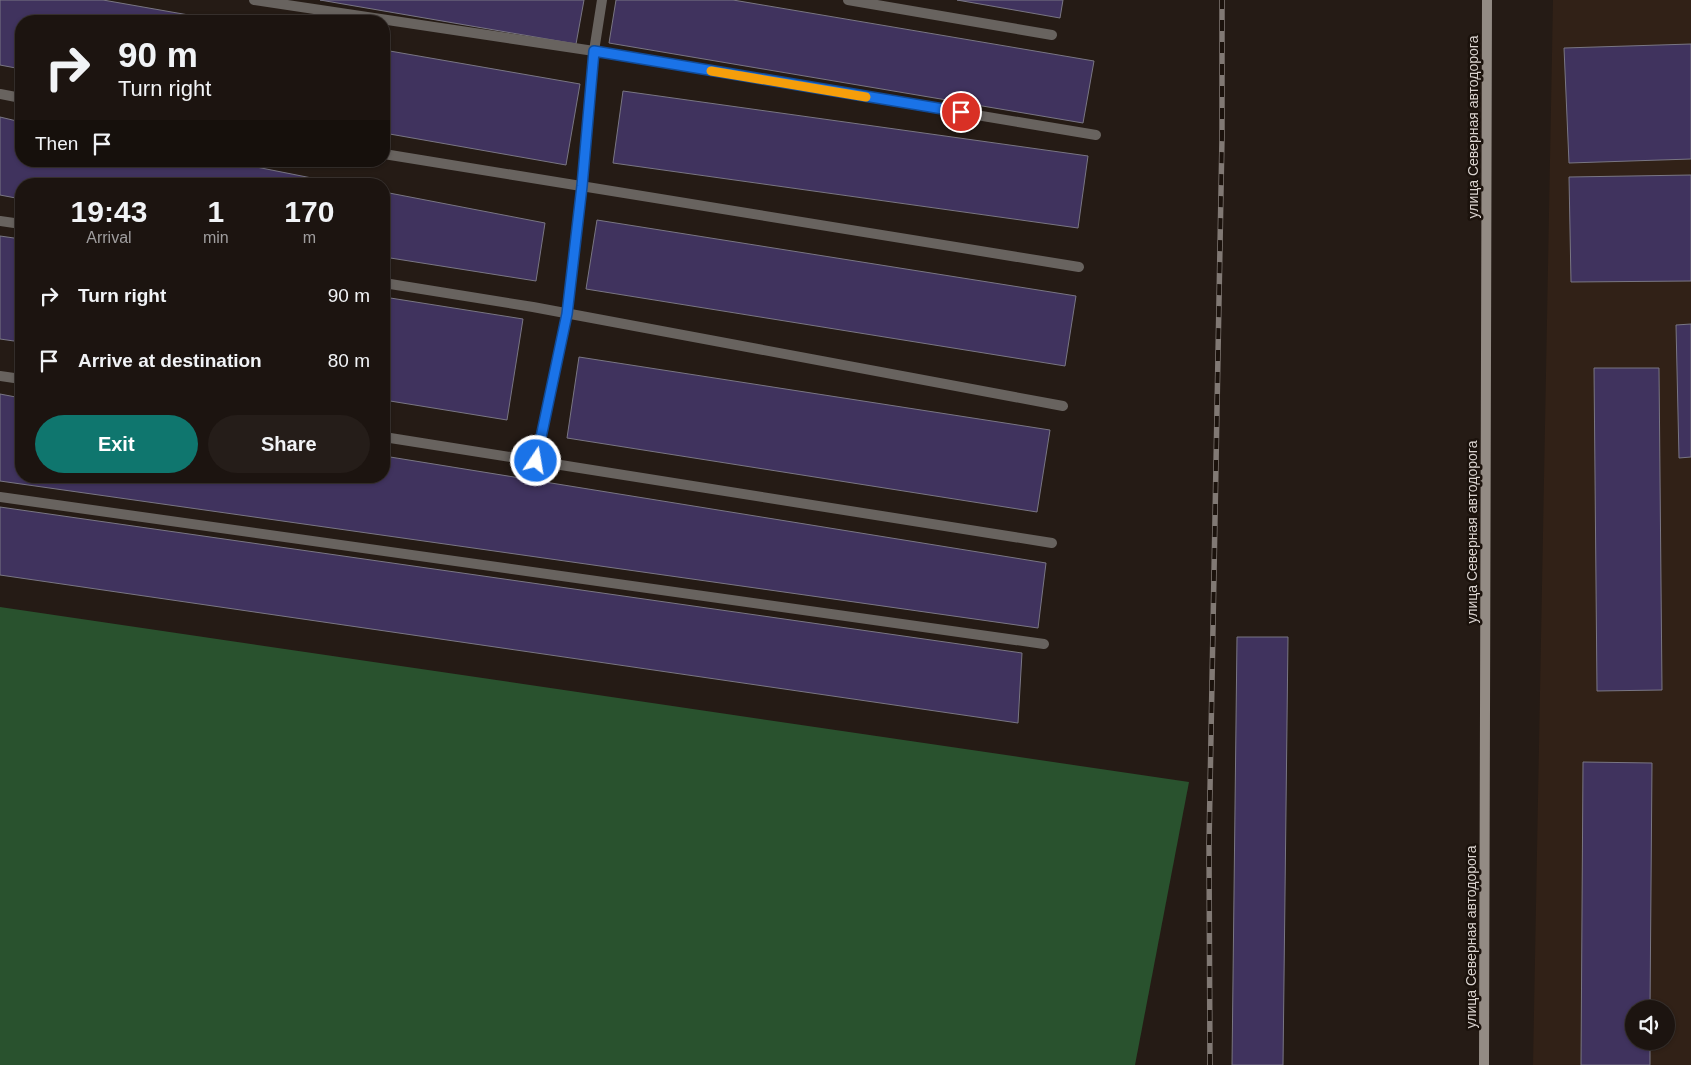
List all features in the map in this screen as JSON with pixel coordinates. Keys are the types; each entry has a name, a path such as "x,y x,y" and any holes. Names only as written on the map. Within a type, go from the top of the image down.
{"main road":[{"name":"улица Северная автодорога","path":"1484,1065 1487,0"}],"lane":[{"path":"254,0 354,15"},
{"path":"536,461 567,314 582,186 594,51 602,0"},
{"path":"848,0 1052,35"},
{"path":"390,20 594,51 1096,135"},
{"path":"0,94 15,97"},
{"path":"390,155 1079,267"},
{"path":"0,221 15,223"},
{"path":"390,284 567,314 1063,406"},
{"path":"0,376 15,378"},
{"path":"390,438 1052,543"},
{"path":"0,497 1044,644"}],"shaded area":[{"path":"1553,0 1691,0 1691,1065 1533,1065"}],"green space":[{"path":"0,607 1189,782 1135,1065 0,1065"}],"building":[{"path":"0,0 103,0 189,15 15,15 15,68 0,65"},
{"path":"320,0 584,0 576,44"},
{"path":"616,0 733,0 1094,61 1083,123 609,43"},
{"path":"957,0 1063,0 1060,18"},
{"path":"1691,44 1691,159 1569,163 1564,48"},
{"path":"390,51 580,84 566,165 390,134"},
{"path":"623,91 1088,156 1078,228 613,163"},
{"path":"0,117 15,121 15,167 256,167 312,178 15,178 15,198 0,195"},
{"path":"1691,175 1691,281 1571,282 1569,177"},
{"path":"390,193 545,223 536,281 390,258"},
{"path":"597,220 1076,296 1065,366 586,289"},
{"path":"0,236 15,238 15,341 0,339"},
{"path":"390,298 523,319 507,420 390,401"},
{"path":"1691,324 1691,457 1679,458 1676,325"},
{"path":"579,357 1050,430 1037,512 567,438"},
{"path":"1594,368 1659,368 1662,690 1597,691"},
{"path":"0,394 15,397 15,483 390,483 390,457 1046,563 1038,628 0,481"},
{"path":"0,507 1022,653 1018,723 0,575"},
{"path":"1237,637 1288,637 1283,1065 1232,1065"},
{"path":"1583,762 1652,763 1650,1000 1625,1000 1625,1050 1650,1050 1650,1065 1581,1065"}],"railway":[{"path":"1210,1065 1209,845 1222,137 1222,0"}],"slow traffic":[{"path":"711,71 866,97"}],"route":[{"path":"536,461 567,314 582,186 594,51 961,112"}]}
